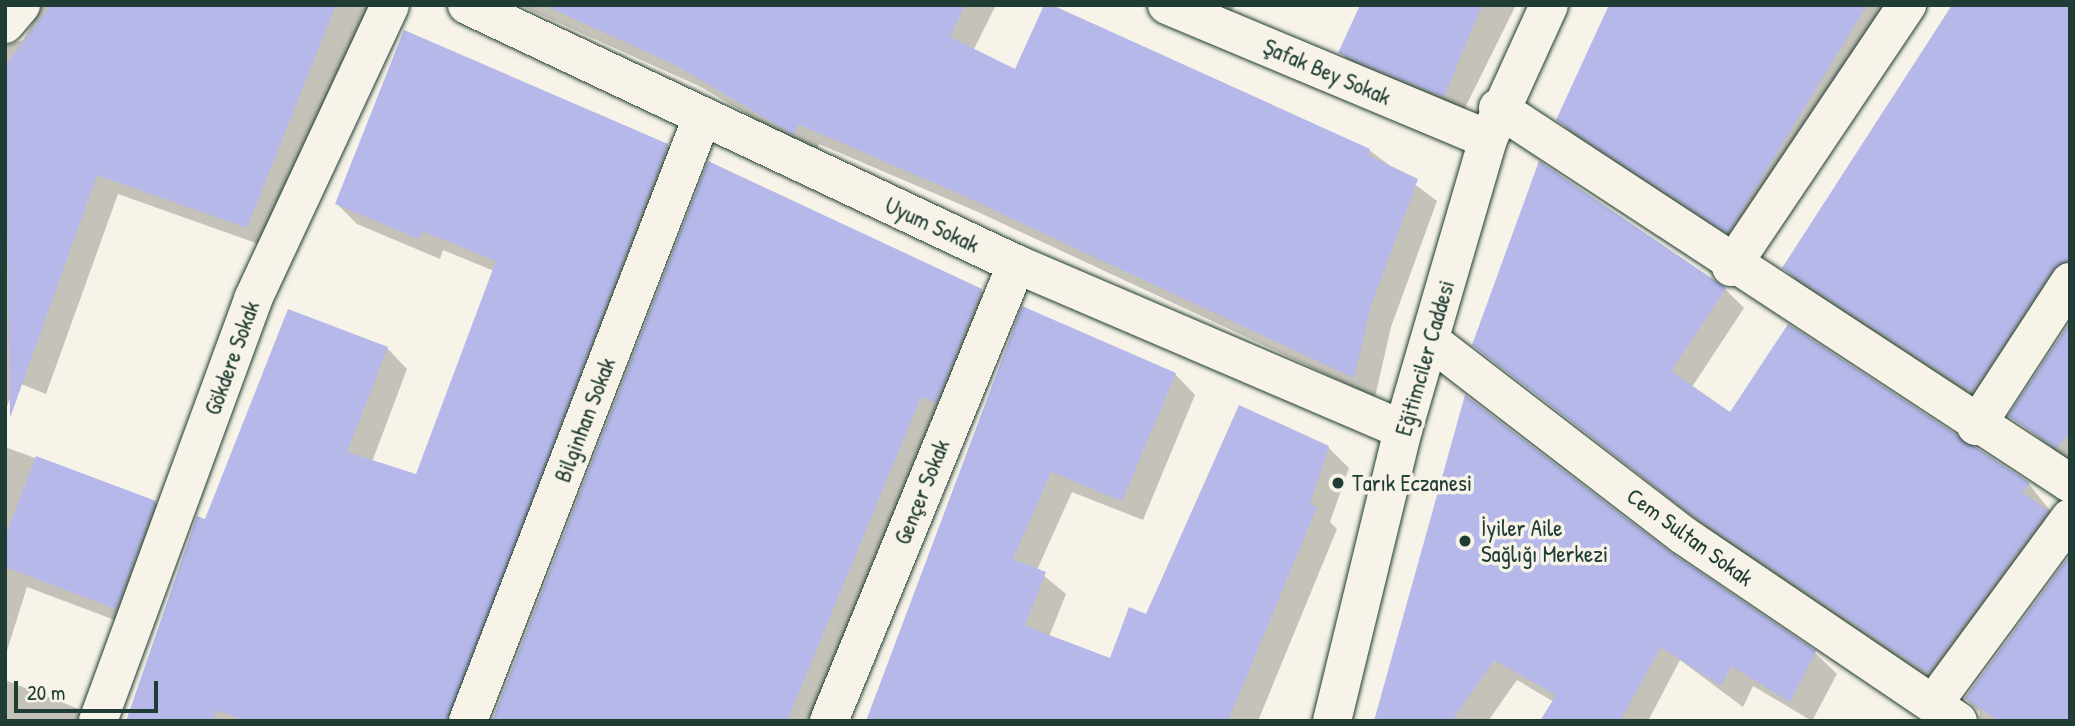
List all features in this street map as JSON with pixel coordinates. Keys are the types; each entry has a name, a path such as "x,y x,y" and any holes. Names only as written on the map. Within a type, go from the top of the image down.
{"street":[{"path":"5,24 21,5"},
{"name":"Gökdere Sokak","path":"98,721 253,299 390,5"},
{"name":"Uyum Sokak","path":"467,5 702,120 1016,264 1403,430"},
{"name":"Şafak Bey Sokak","path":"1167,5 1493,124 1731,267 2070,484"},
{"name":"Eğitimciler Caddesi","path":"1332,721 1403,430 1493,124 1549,5"},
{"path":"1731,267 1907,5"},
{"name":"Bilginhan Sokak","path":"468,721 702,120"},
{"name":"Gençer Sokak","path":"829,721 1016,264"},
{"path":"1976,426 2070,282"},
{"name":"Cem Sultan Sokak","path":"1431,341 1683,535 1945,712"},
{"path":"1945,712 2070,518"}],"building":[{"path":"51,5 336,5 247,228 97,175 10,418 5,66"},
{"path":"544,5 965,5 950,37 1015,69 1044,5 1052,5 1370,149 1368,155 1418,179 1371,306 1354,378 955,192 798,124 794,135 677,66"},
{"path":"1360,5 1482,5 1444,97 1338,53"},
{"path":"1609,5 1867,5 1728,233 1556,120"},
{"path":"1952,5 2070,5 2070,260 2052,270 1972,392 1782,268"},
{"path":"404,30 668,144 447,721 246,721 217,710 213,721 126,721 197,516 205,519 288,309 388,347 347,452 416,474 496,261 422,231 419,239 335,204"},
{"path":"708,161 982,289 936,403 921,397 787,721 492,721"},
{"path":"1539,161 1726,288 1671,371 1730,412 1788,324 2030,483 2022,492 2048,511 1928,673 1696,517 1472,345"},
{"path":"1022,306 1176,373 1122,501 1051,472 1013,559 1046,572 1025,625 1110,658 1129,607 1146,614 1239,405 1329,446 1310,504 1317,507 1228,721 866,721"},
{"path":"2070,322 2070,432 2057,448 2008,416"},
{"path":"1465,395 1670,552 1816,651 1790,702 1731,666 1721,686 1661,647 1620,721 1540,721 1556,695 1494,660 1452,721 1374,721"},
{"path":"36,456 156,501 116,609 5,567 5,538"},
{"path":"2070,555 2070,721 1999,721 1965,698"}],"place":[{"name":"Tarık Eczanesi","path":"1338,483"},
{"name":"İyiler Aile Sağlığı Merkezi","path":"1465,541"}]}
